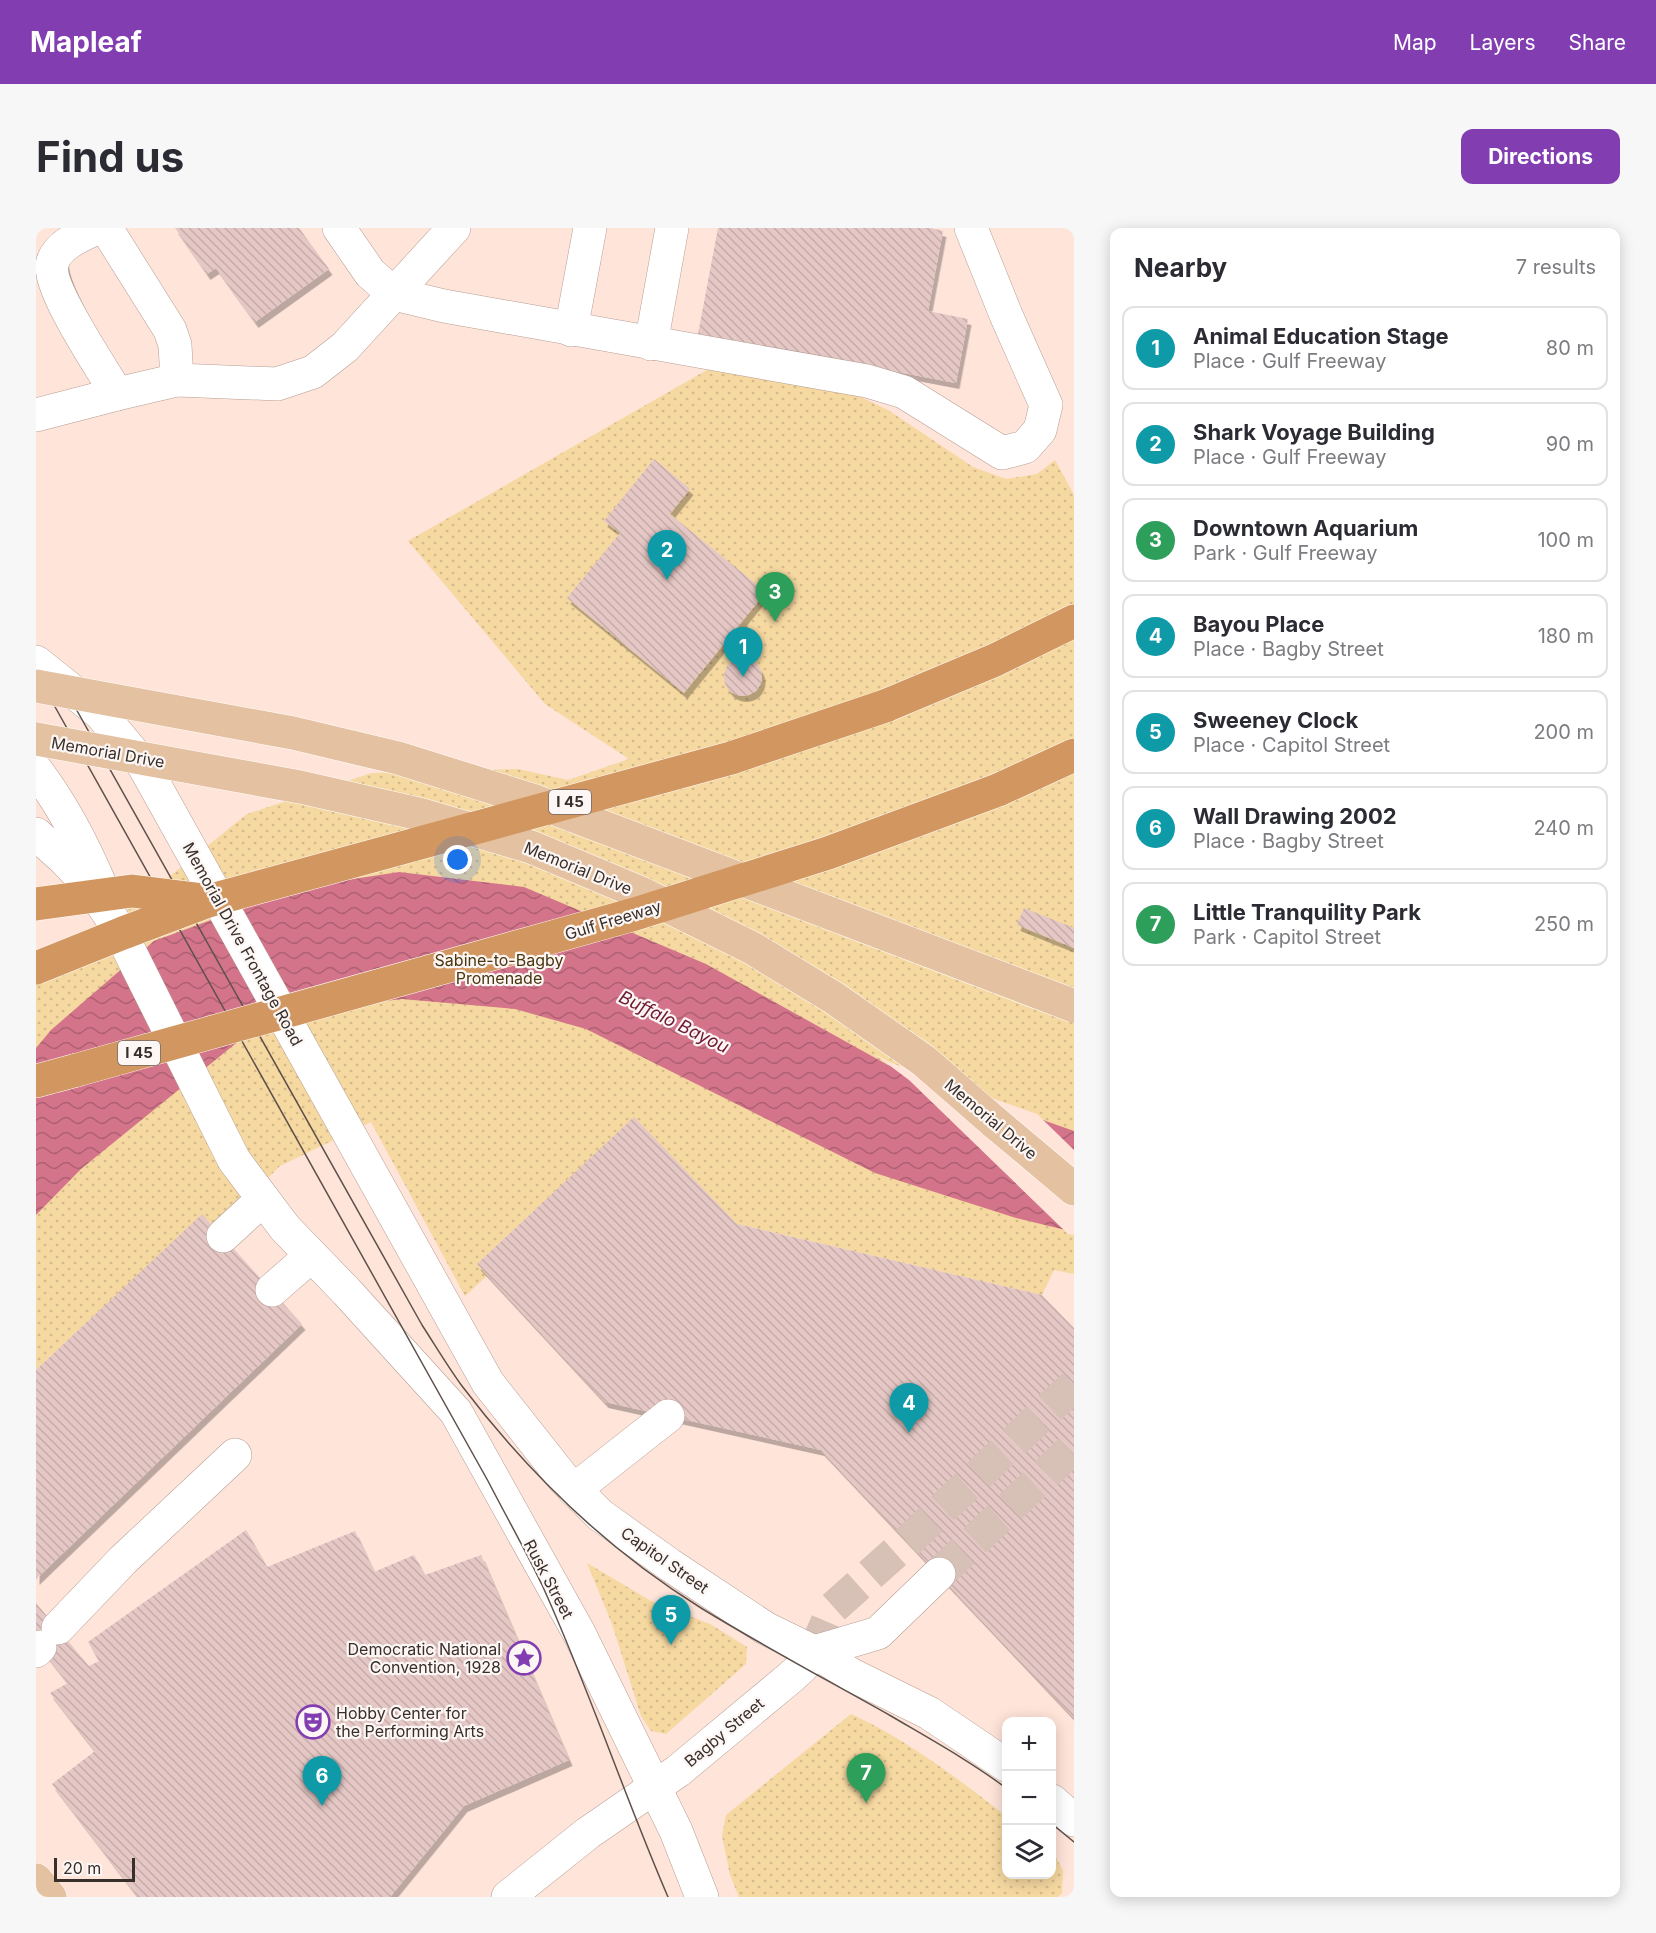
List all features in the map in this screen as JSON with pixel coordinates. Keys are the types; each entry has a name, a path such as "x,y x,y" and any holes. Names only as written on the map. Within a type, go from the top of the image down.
{"highway":[{"name":"I 45","path":"36,957 252,888 731,758 885,706 995,660 1074,621"},
{"name":"Gulf Freeway","path":"36,1081 635,914 828,853 944,811 998,790 1074,755"},
{"path":"36,904 132,891 208,901"},
{"path":"36,968 120,929"}],"main road":[{"path":"36,686 293,733 398,758 532,800 1074,1006"},
{"name":"Memorial Drive","path":"36,739 300,787 419,814 531,847 643,894 752,948 834,998 924,1061 1074,1189"},
{"path":"36,1880 50,1897"}],"street":[{"path":"97,228 63,248 53,260 51,270 59,296 117,394"},
{"path":"106,228 170,330 174,345 177,380"},
{"path":"339,228 370,273 394,294 571,330 876,384 904,392 1002,453 1025,447 1040,430 1046,405 971,228"},
{"path":"36,415 177,380 277,384 313,372 345,347 454,228"},
{"path":"571,330 590,228"},
{"path":"651,344 672,228"},
{"name":"Memorial Drive Frontage Road","path":"36,662 100,713 144,766 415,1254"},
{"path":"36,770 53,793 83,844 94,884 120,929 234,1160 285,1228 311,1256 272,1290"},
{"path":"36,834 94,884"},
{"path":"224,1236 263,1199"},
{"name":"Capitol Street","path":"415,1254 488,1383 574,1490 600,1515 765,1628 814,1652 852,1676 929,1713 1002,1762"},
{"name":"Rusk Street","path":"311,1256 347,1292 456,1412 579,1633 678,1837 702,1897"},
{"path":"574,1490 668,1416"},
{"path":"44,1642 123,1560 235,1455"},
{"path":"814,1652 878,1633 939,1574"},
{"name":"Bagby Street","path":"508,1897 588,1833 678,1771 791,1677 814,1652"},
{"path":"1056,1804 1074,1820"}],"green space":[{"name":"Sabine-to-Bagby Promenade","path":"714,366 854,394 888,410 973,467 1006,479 1037,474 1055,460 1074,495 1074,1274 1054,1270 1042,1295 737,1224 634,1118 477,1264 487,1276 465,1296 371,1122 280,1166 217,1229 202,1215 36,1370 36,984 247,814 372,773 518,769 568,780 629,759 545,704 408,541"},
{"path":"587,1563 651,1601 710,1624 747,1647 746,1664 666,1734 651,1731 641,1716 612,1624"},
{"path":"851,1714 911,1747 1002,1813 1002,1879 1056,1879 1056,1858 1063,1871 1062,1893 1058,1897 739,1897 730,1875 722,1836 726,1815"}],"water":[{"name":"Buffalo Bayou","path":"399,872 524,887 706,964 888,1065 1074,1131 1074,1232 1016,1218 875,1173 586,1029 515,1009 402,999 318,1009 240,1040 81,1169 36,1215 36,1048 51,1030 154,941 301,887"}],"pier":[{"path":"873,1053 889,1062 1037,1114 1074,1150 1074,1235 1068,1234 909,1080"}],"building":[{"path":"175,228 299,228 329,269 255,322 216,268 207,274"},
{"path":"718,228 931,228 943,231 928,311 968,319 956,383 698,334"},
{"path":"654,459 690,489 670,514 766,592 684,693 567,598 620,533 604,521"},
{"path":"743,658 756,664 762,677 756,690 743,696 730,690 724,677 730,664"},
{"path":"1024,908 1074,928 1074,948 1017,925"},
{"path":"634,1117 737,1224 1042,1295 1074,1328 1074,1718 821,1450 605,1402 477,1264"},
{"path":"202,1214 302,1324 36,1579 36,1370"},
{"name":"Hobby Center for the Performing Arts","path":"246,1530 267,1567 355,1531 374,1572 414,1555 425,1575 481,1555 569,1760 464,1806 390,1897 138,1897 52,1784 95,1751 50,1693 68,1683 36,1642 36,1603 89,1666 99,1661 88,1642"}],"tunnel":[{"path":"814,1652 833,1608 1074,1385"},
{"path":"939,1574 1074,1447"}],"tram line":[{"path":"71,700 422,1325 462,1386 487,1418 571,1508 634,1561 667,1585 748,1636 935,1742 1002,1785"},
{"path":"54,705 530,1560 576,1664 668,1897"},
{"path":"1053,1825 1074,1842"}],"place":[{"name":"Shark Voyage Building","path":"667,580"},
{"name":"Downtown Aquarium","path":"775,622"},
{"name":"Animal Education Stage","path":"743,677"},
{"name":"Bayou Place","path":"909,1433"},
{"name":"Sweeney Clock","path":"671,1645"},
{"name":"Democratic National Convention, 1928","path":"524,1658"},
{"name":"Hobby Center for the Performing Arts","path":"313,1722"},
{"name":"Little Tranquility Park","path":"866,1803"},
{"name":"Wall Drawing 2002","path":"322,1806"}]}
